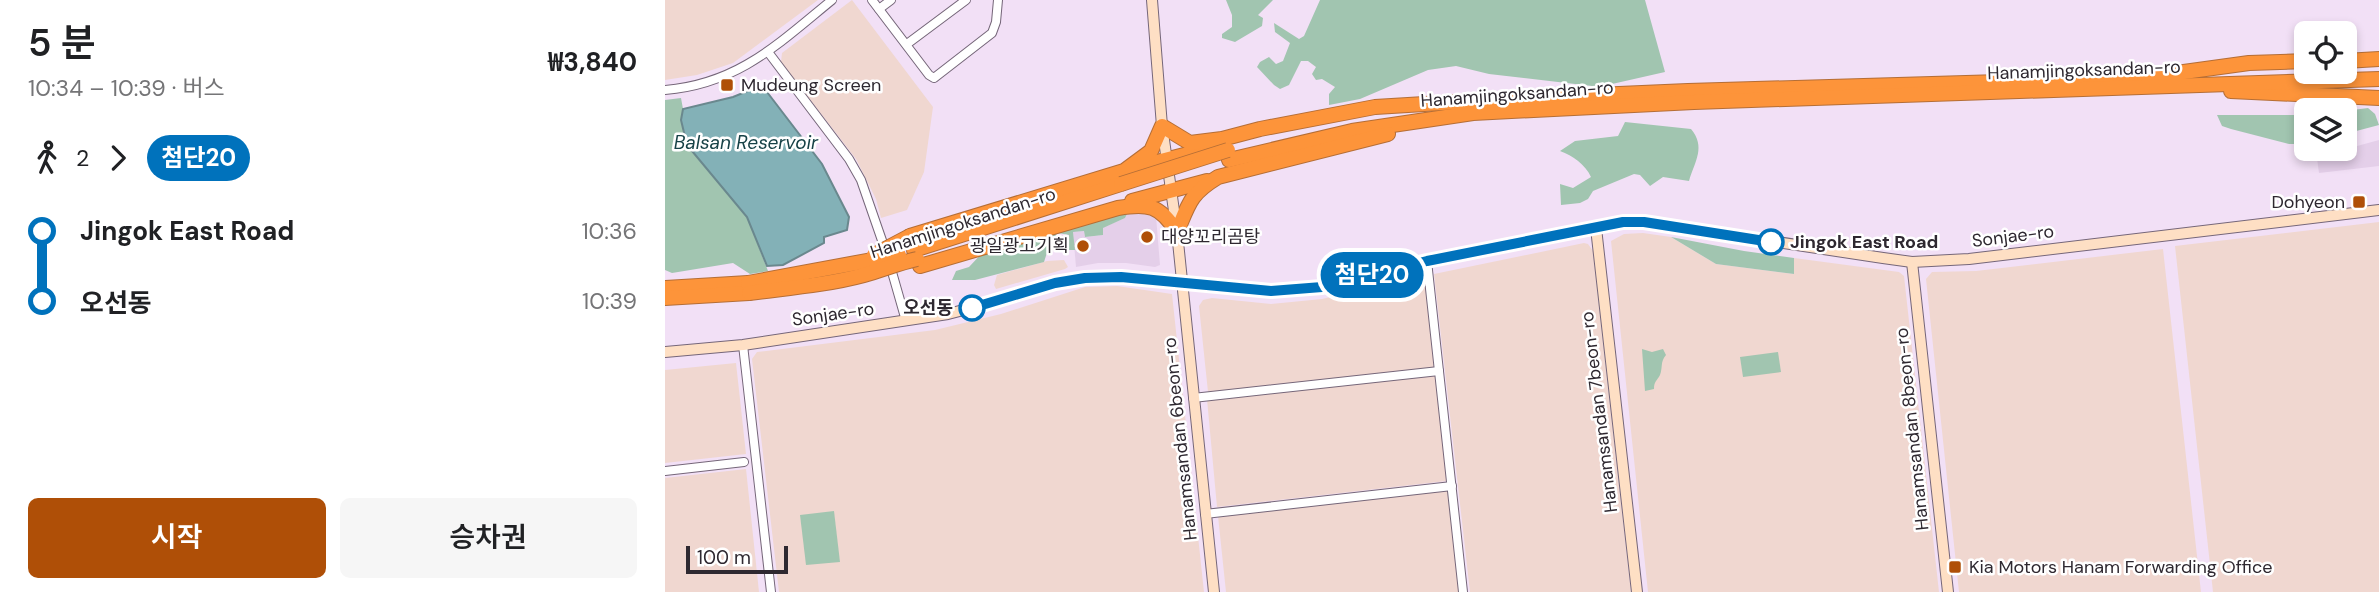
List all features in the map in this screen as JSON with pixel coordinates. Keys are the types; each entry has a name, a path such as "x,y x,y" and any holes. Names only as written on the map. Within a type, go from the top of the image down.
{"highway":[{"path":"2135,83 2249,63 2294,61"},
{"path":"2357,68 2377,62"},
{"path":"2357,72 2379,79"},
{"path":"2135,83 2294,73"},
{"name":"Hanamjingoksandan-ro","path":"665,298 748,288 863,268 1226,150 1355,123 1502,106 1663,98 2135,83 2253,82 2294,77"},
{"path":"2135,83 2379,97"},
{"path":"1118,208 1133,200 1384,135 1475,120 1502,106"},
{"path":"1123,183 1151,151 1162,126 1190,143 1226,150"},
{"path":"1123,183 1167,160 1188,154 1226,150"},
{"path":"1177,232 1191,198 1218,177"},
{"path":"915,253 1140,204 1157,209 1167,217 1177,232"},
{"name":"Hanamjingoksandan-ro","path":"665,288 748,288"}],"main road":[{"name":"Hanamsandan 6beon-ro","path":"1152,0 1162,126 1177,232 1214,592"},
{"name":"Sonjae-ro","path":"665,352 743,345 948,314 1055,283 1085,278 1121,277 1271,291 1322,287 1427,261 1623,222 1644,222 1912,262 1969,260 2379,210"},
{"name":"Hanamsandan 7beon-ro","path":"1596,228 1637,592"},
{"name":"Hanamsandan 8beon-ro","path":"1912,262 1948,592"}],"street":[{"path":"665,90 686,88 735,73 768,52 832,0"},
{"path":"872,0 934,78 992,33 998,0"},
{"path":"879,9 891,0"},
{"path":"907,44 966,0"},
{"path":"768,52 849,159 861,180 896,281 906,321"},
{"path":"1427,261 1463,592"},
{"path":"743,345 771,592"},
{"path":"1193,398 1439,371"},
{"path":"665,471 744,462"},
{"path":"1205,514 1452,486"}],"shaded area":[{"path":"665,0 818,0 733,63 697,75 665,80"},
{"path":"852,0 933,107 924,172 907,210 881,218 876,199 856,159 781,62 782,53"},
{"path":"1226,0 1273,0 1258,15 1263,18 1262,26 1235,42 1222,38 1222,34 1232,27 1232,15"},
{"path":"1320,0 1645,0 1665,72 1592,86 1489,74 1456,66 1428,70 1360,99 1329,105 1329,94 1335,87 1322,79 1316,80 1312,74 1316,67 1308,61 1301,61 1289,85 1280,89 1257,67 1269,57 1276,64 1283,61 1290,43 1275,32 1274,23 1299,39 1304,36"},
{"path":"681,98 681,120 687,145 747,217 768,271 750,274 733,263 672,273 665,270 665,100"},
{"path":"2368,108 2375,114 2379,125 2357,131 2357,109"},
{"path":"2217,115 2294,115 2294,144 2289,144 2222,126"},
{"path":"1625,122 1691,129 1699,148 1689,181 1663,177 1650,186 1640,175 1634,174 1593,191 1588,199 1580,203 1561,205 1560,184 1573,188 1591,177 1578,161 1560,151 1575,141 1618,136"},
{"path":"2379,140 2379,166 2319,173 2317,161 2357,161 2357,146"},
{"path":"1121,212 1127,214 1125,218 1103,228 1103,235 1085,237 1084,231 1073,232 1075,250 1069,250 1069,235 1058,233 1051,240 1044,262 975,280 952,280 956,271 969,267 984,251"},
{"path":"1143,212 1156,216 1160,265 1155,267 1098,263 1076,267 1073,232 1084,231 1085,237 1103,235 1102,228 1125,218 1127,214"},
{"path":"2379,222 2379,592 2213,592 2175,246"},
{"path":"1643,233 1671,237 1716,264 1794,274 1794,258 1899,272 1904,276 1939,592 1648,592 1611,241 1624,234"},
{"path":"1671,237 1794,258 1794,274 1716,264"},
{"path":"1584,243 1593,251 1631,592 1470,592 1434,274"},
{"path":"2163,249 2201,592 1959,592 1926,279 1932,272 1976,271"},
{"path":"1064,260 1068,267 1065,269 996,289 994,285 997,275 1047,261"},
{"path":"1424,275 1434,366 1431,369 1208,392 1199,306 1203,300 1212,298 1271,304 1322,299"},
{"path":"1117,286 1172,294 1204,592 779,592 752,359 757,352 935,330 1001,314 1085,287"},
{"path":"1642,349 1652,352 1663,349 1666,355 1654,389 1645,391"},
{"path":"1778,352 1781,372 1743,377 1740,357"},
{"path":"736,363 746,454 665,463 665,370"},
{"path":"1436,375 1447,481 1217,507 1207,399"},
{"path":"746,469 759,592 665,592 665,478"},
{"path":"1448,491 1459,592 1226,592 1218,516"},
{"path":"834,511 840,562 806,565 800,515"}],"water":[{"name":"Balsan Reservoir","path":"755,88 767,92 822,164 849,217 847,230 824,237 824,243 783,265 767,266 747,217 687,145 681,120 683,109 733,97"}],"bus line":[{"name":"첨단20","path":"972,308 1055,283 1085,278 1121,277 1271,291 1322,287 1427,261 1623,222 1644,222 1771,242"}],"place":[{"name":"Mudeung Screen","path":"727,85"},
{"name":"Dohyeon","path":"2359,202"},
{"name":"대양꼬리곰탕","path":"1147,237"},
{"name":"Jingok East Road","path":"1771,242"},
{"name":"광일광고기획","path":"1083,246"},
{"name":"오선동","path":"972,308"},
{"name":"Kia Motors Hanam Forwarding Office","path":"1955,567"}]}
